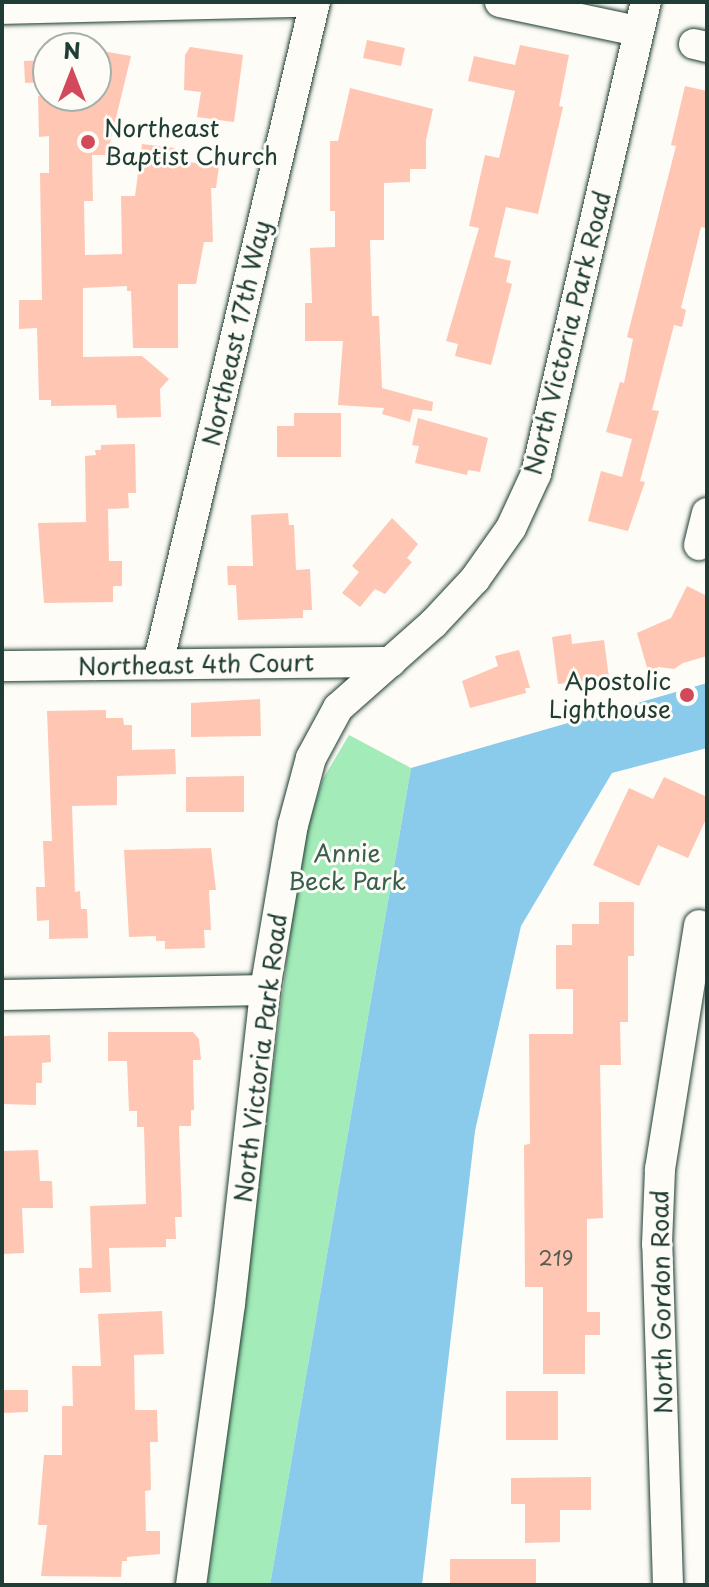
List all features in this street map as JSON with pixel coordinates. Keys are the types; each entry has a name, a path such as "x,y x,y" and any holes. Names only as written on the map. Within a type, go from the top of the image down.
{"street":[{"path":"2,9 298,2"},
{"name":"Northeast 17th Way","path":"158,664 315,2"},
{"path":"500,2 642,16"},
{"name":"North Victoria Park Road","path":"191,1585 230,1304 265,990 293,825 311,758 338,708 391,662 475,579 511,528 536,474 642,16"},
{"path":"699,545 707,513"},
{"name":"Northeast 4th Court","path":"2,666 391,662"},
{"name":"North Gordon Road","path":"668,1585 657,1244 660,1169 699,925"},
{"path":"2,995 265,990"}],"green space":[{"name":"Annie Beck Park","path":"349,735 411,768 270,1585 207,1585 294,904 308,824 323,779"}],"water":[{"path":"707,683 707,748 612,773 521,926 475,1131 422,1585 270,1585 411,768"}],"building":[{"path":"367,40 405,48 401,66 363,58"},
{"path":"520,45 569,55 559,106 563,107 538,214 506,207 494,257 511,261 506,282 512,284 491,365 455,356 458,344 446,341 479,228 469,226 485,155 499,158 515,91 468,81 474,56 515,65"},
{"path":"190,47 243,55 234,122 197,117 201,92 184,90 185,55"},
{"path":"112,53 131,56 107,155 92,155 93,201 84,201 85,255 122,254 121,196 135,196 142,144 175,148 174,160 219,166 216,188 211,188 213,242 204,242 196,284 178,284 178,348 133,348 131,291 127,291 127,286 83,288 83,357 142,356 169,379 160,389 161,417 117,418 116,405 51,406 51,400 39,400 37,328 19,329 19,300 42,300 40,173 49,173 49,136 39,137 38,112 112,112"},
{"path":"24,61 32,61 32,83 25,83"},
{"path":"685,86 707,91 707,228 701,227 681,308 686,310 682,327 674,325 652,410 659,411 640,481 645,482 628,531 588,521 601,471 622,477 632,439 606,432 620,382 624,383 633,339 627,337 676,146 671,145"},
{"path":"350,88 433,109 426,140 426,169 410,169 410,182 384,183 384,240 370,240 372,316 379,316 382,388 433,402 432,411 413,409 410,422 382,414 384,408 338,405 343,341 305,341 305,303 312,303 310,248 335,247 335,211 330,211 330,141 338,141"},
{"path":"294,413 341,413 341,457 277,457 277,426 294,426"},
{"path":"418,418 488,438 480,472 468,470 467,475 415,463 419,446 412,445"},
{"path":"135,444 136,493 128,493 129,508 108,509 109,561 122,561 122,586 113,586 113,602 44,603 38,523 86,522 85,456 96,455 95,450 101,450 101,445"},
{"path":"288,513 289,525 294,525 296,570 310,569 312,610 303,610 303,618 238,620 236,585 228,585 227,566 253,566 251,515"},
{"path":"392,518 418,544 407,558 412,562 385,594 375,589 360,607 342,593 359,572 352,566"},
{"path":"687,586 707,596 707,656 674,669 659,667 648,671 637,633 671,618"},
{"path":"571,634 572,644 604,640 609,678 558,684 552,637"},
{"path":"519,650 530,688 525,688 526,693 470,708 462,681 498,666 495,656"},
{"path":"260,699 261,736 191,737 191,703"},
{"path":"106,710 106,718 123,718 124,725 132,725 132,750 175,749 176,774 117,776 117,805 72,806 75,892 80,891 81,909 87,909 88,938 49,939 49,920 37,921 36,887 45,887 43,841 52,841 47,711"},
{"path":"244,776 244,812 186,812 186,777"},
{"path":"664,777 707,797 707,817 688,858 658,845 639,886 593,865 629,788 653,799"},
{"path":"211,848 216,890 209,890 211,930 204,930 205,948 165,949 165,941 156,941 156,936 129,937 124,850"},
{"path":"599,902 634,902 634,956 628,956 628,1022 620,1022 621,1065 600,1065 603,1218 587,1219 587,1312 600,1312 600,1335 585,1335 585,1374 543,1374 543,1287 525,1287 524,1145 530,1144 529,1034 573,1034 573,989 556,989 556,945 572,945 572,924 599,924"},
{"path":"108,1032 193,1032 199,1039 201,1060 193,1060 194,1110 191,1110 191,1126 179,1126 182,1217 175,1217 176,1239 166,1239 166,1247 109,1248 111,1292 80,1293 79,1268 92,1268 90,1206 146,1204 144,1127 137,1127 137,1111 129,1111 127,1061 108,1061"},
{"path":"50,1035 51,1062 42,1063 42,1083 36,1083 36,1105 2,1104 2,1036"},
{"path":"38,1150 40,1181 52,1181 53,1208 22,1208 24,1253 2,1254 2,1151"},
{"path":"162,1311 164,1354 134,1355 135,1410 157,1410 158,1442 150,1442 151,1490 145,1491 146,1531 160,1531 160,1554 127,1557 127,1561 122,1561 121,1577 41,1576 47,1525 38,1525 44,1455 62,1455 62,1406 73,1406 72,1366 101,1366 98,1314"},
{"path":"2,1390 28,1390 28,1412 2,1413"},
{"path":"506,1391 558,1391 558,1440 506,1440"},
{"path":"591,1477 591,1510 560,1510 560,1542 525,1543 525,1504 511,1504 511,1478"},
{"path":"450,1559 536,1559 536,1585 450,1585"}],"place":[{"name":"Northeast Baptist Church","path":"88,142"},
{"name":"Apostolic Lighthouse","path":"687,695"}]}
